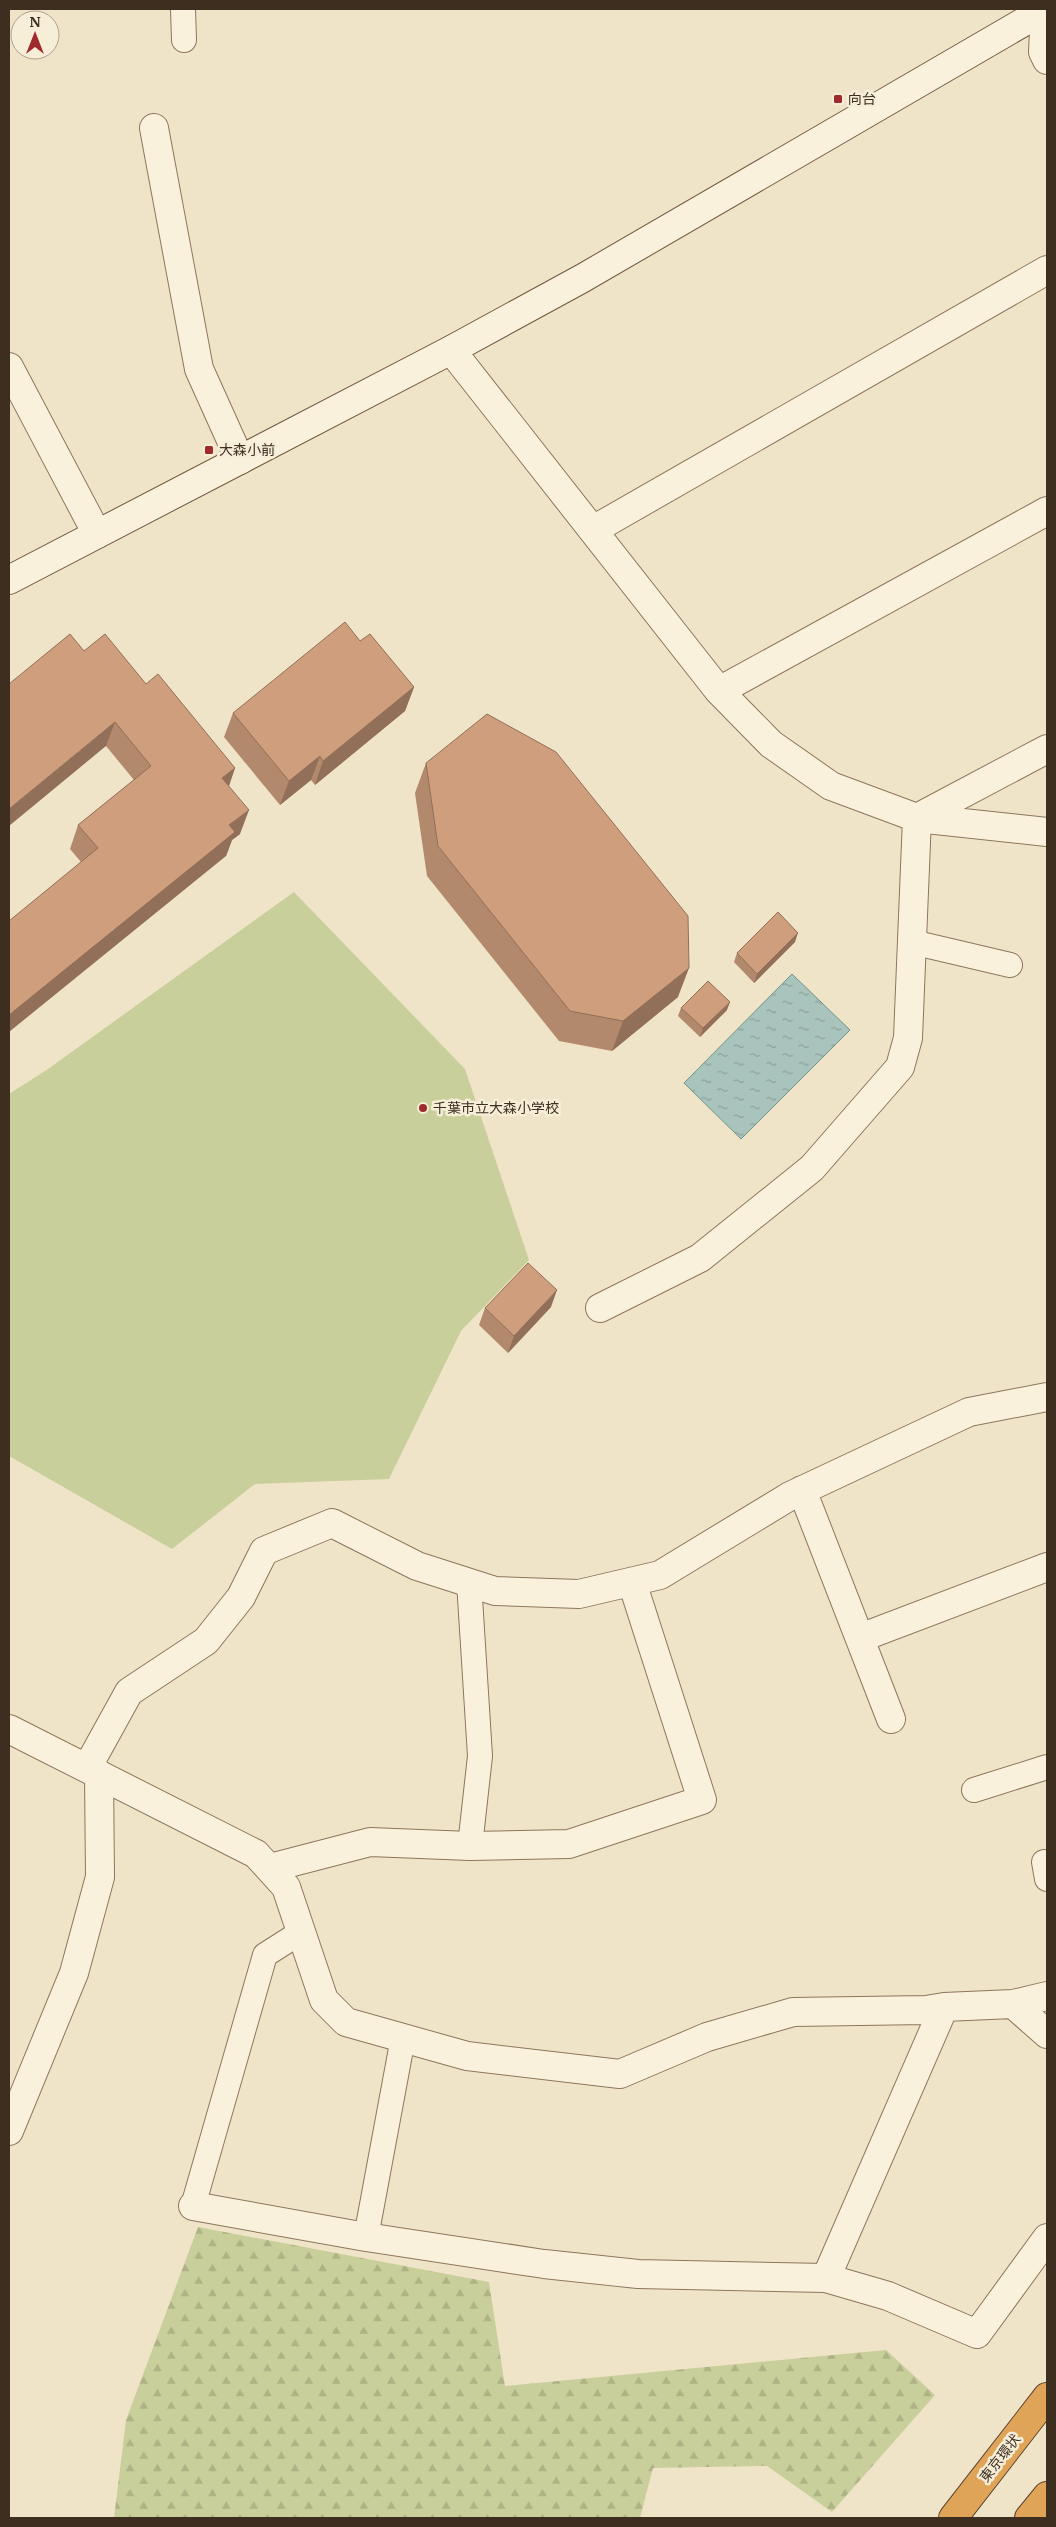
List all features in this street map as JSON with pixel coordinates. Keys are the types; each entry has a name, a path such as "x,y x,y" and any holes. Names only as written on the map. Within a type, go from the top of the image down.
{"highway":[{"name":"東京環状","path":"957,2514 1047,2397"},
{"path":"1028,2518 1047,2496"}],"street":[{"path":"1046,9 1043,52 1047,60"},
{"path":"9,580 451,350 635,248 1046,9"},
{"path":"154,128 199,369 240,460"},
{"path":"593,530 1047,270"},
{"path":"451,350 719,690 771,744 831,786 917,818 1047,832"},
{"path":"9,367 97,534"},
{"path":"719,690 1047,511"},
{"path":"917,818 1047,749"},
{"path":"600,1308 700,1258 812,1168 900,1068 908,1038 917,818"},
{"path":"9,2131 29,2078 74,1974 100,1876 93,1771 129,1692 206,1641 241,1597 264,1551 332,1523 417,1566 495,1591 579,1594 660,1575 802,1490 969,1412 1047,1397"},
{"path":"802,1490 891,1719"},
{"path":"860,1638 1047,1567"},
{"path":"270,1868 370,1842 470,1846 569,1844 702,1800 632,1582"},
{"path":"9,1729 256,1854 286,1887 324,2000 346,2022 467,2056 620,2074 707,2037 793,2012 926,2010 944,2007 1012,2004 1047,1996"},
{"path":"1012,2004 1047,2034"},
{"path":"826,2278 944,2007"},
{"path":"193,2206 366,2237 544,2264 638,2274 826,2278 888,2296 977,2334 1047,2238"}],"lane":[{"path":"183,9 184,40"},
{"path":"912,942 1010,965"},
{"path":"469,1582 480,1756 470,1846"},
{"path":"974,1790 1047,1767"},
{"path":"193,2206 265,1955 301,1932"},
{"path":"366,2237 403,2038"}],"green space":[{"path":"294,892 465,1069 529,1260 461,1331 389,1479 255,1484 172,1549 9,1456 9,1094 48,1069"},
{"path":"198,2227 489,2282 505,2386 886,2350 935,2395 832,2512 767,2466 653,2468 640,2518 114,2518 126,2420"}],"water":[{"path":"792,974 850,1030 741,1139 684,1083"}],"building":[{"path":"345,622 360,641 370,634 414,687 323,761 320,756 289,781 233,713"},
{"path":"70,634 84,651 105,634 146,684 158,674 235,768 222,778 249,810 229,825 235,832 9,1015 9,921 98,848 78,825 151,766 115,722 9,809 9,684"},
{"path":"487,714 556,752 688,916 689,968 623,1021 570,1011 438,846 426,763"},
{"path":"778,912 798,933 757,974 737,953"},
{"path":"708,981 730,1002 703,1028 681,1008"},
{"path":"528,1263 557,1290 514,1336 485,1308"}],"place":[{"name":"向台","path":"838,99"},
{"name":"大森小前","path":"209,450"},
{"name":"千葉市立大森小学校","path":"423,1108"}]}
